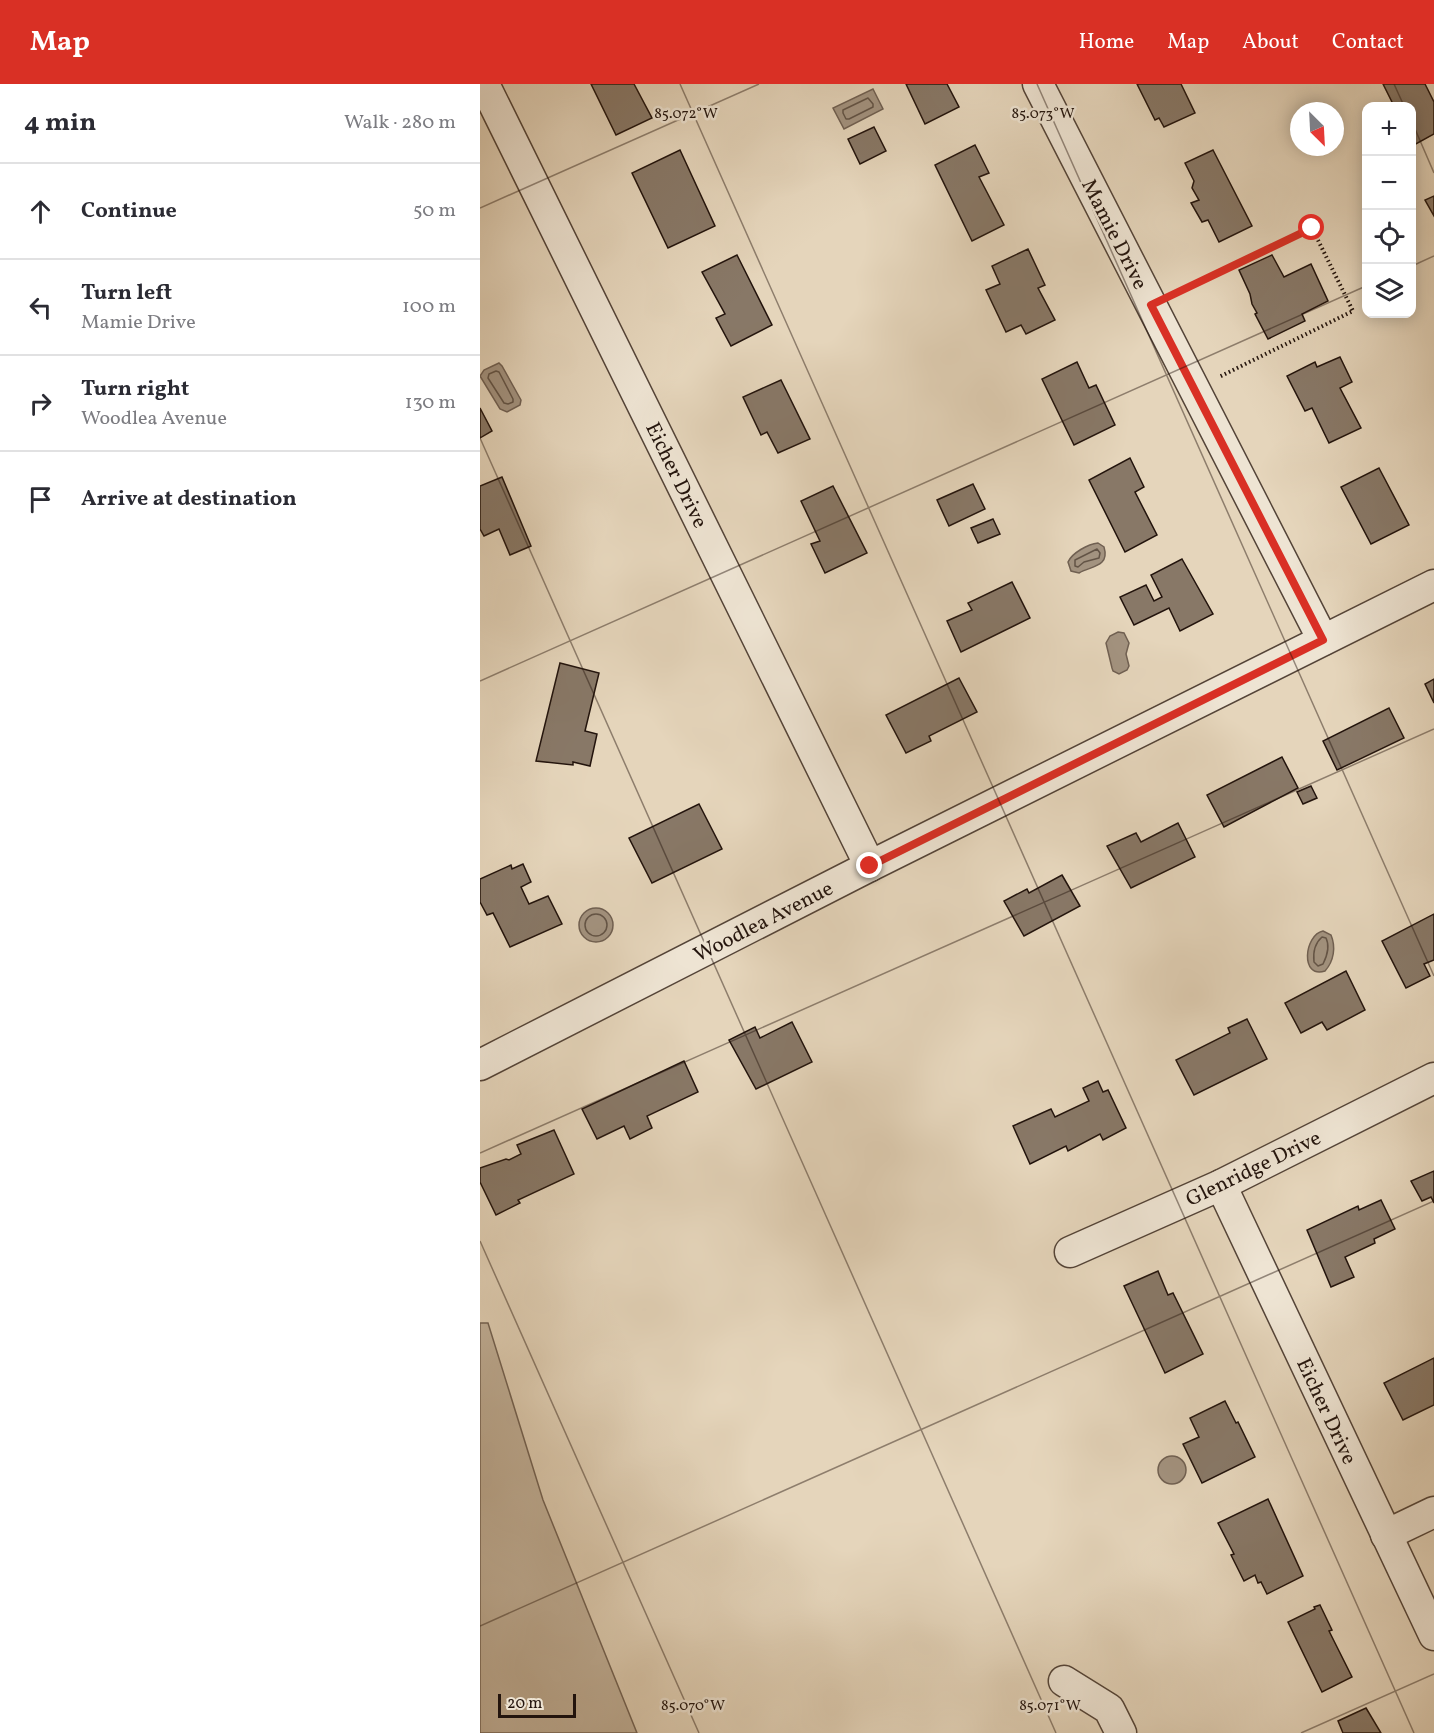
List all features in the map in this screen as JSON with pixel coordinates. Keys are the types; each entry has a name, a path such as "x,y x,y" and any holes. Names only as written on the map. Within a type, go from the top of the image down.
{"street":[{"name":"Eicher Drive","path":"484,84 870,866"},
{"name":"Mamie Drive","path":"1038,84 1323,640"},
{"name":"Woodlea Avenue","path":"480,1065 870,866 1434,585"},
{"name":"Glenridge Drive","path":"1070,1252 1221,1185 1434,1078"},
{"name":"Eicher Drive","path":"1221,1185 1434,1635"},
{"path":"1386,1535 1434,1512"},
{"path":"1064,1681 1109,1709 1121,1733"}],"path":[{"path":"1151,305 1312,228 1353,311 1194,389"}],"shaded area":[{"path":"480,1323 488,1323 543,1500 637,1733 480,1733"}],"water":[{"path":"873,89 883,109 844,129 833,108"},
{"path":"499,363 521,400 520,405 507,412 500,409 480,376 484,370"},
{"path":"1098,543 1104,547 1105,554 1102,562 1079,573 1071,571 1068,562 1073,555 1085,547"},
{"path":"1118,632 1124,633 1129,643 1126,654 1129,666 1127,670 1119,674 1113,671 1106,643 1110,636"},
{"path":"596,908 608,913 613,925 608,937 596,942 584,937 579,925 584,913"},
{"path":"1323,931 1331,935 1333,954 1325,971 1317,972 1311,969 1308,963 1309,948 1312,940"},
{"path":"1172,1456 1182,1460 1186,1470 1182,1480 1172,1484 1162,1480 1158,1470 1162,1460"}],"building":[{"path":"591,84 634,84 652,118 616,135"},
{"path":"906,84 947,84 959,107 925,124"},
{"path":"1137,84 1181,84 1195,113 1164,127 1159,118 1155,120"},
{"path":"1383,84 1425,84 1434,102 1434,134 1416,144 1416,102 1392,102"},
{"path":"874,127 886,151 860,164 848,139"},
{"path":"975,145 989,173 979,177 1004,225 972,241 935,165"},
{"path":"680,150 715,226 668,248 632,173"},
{"path":"1213,150 1252,226 1219,242 1208,220 1202,222 1191,203 1199,200 1192,188 1194,181 1185,163"},
{"path":"1434,196 1434,216 1425,200"},
{"path":"1028,249 1045,285 1038,288 1055,320 1026,334 1021,325 1006,332 986,290 1000,284 992,266"},
{"path":"737,255 772,325 731,346 716,318 725,314 702,272"},
{"path":"1272,255 1284,277 1311,264 1328,301 1302,314 1305,321 1268,339 1255,314 1257,313 1239,270"},
{"path":"1340,357 1352,382 1340,388 1361,428 1329,443 1312,408 1305,411 1287,376 1315,362 1317,367"},
{"path":"1077,362 1089,388 1096,385 1115,425 1074,445 1042,379"},
{"path":"781,380 810,439 778,453 767,432 761,435 743,397"},
{"path":"480,408 492,431 480,438"},
{"path":"1130,458 1144,487 1135,492 1157,535 1125,552 1089,480"},
{"path":"1379,468 1409,525 1371,544 1341,487"},
{"path":"502,477 531,546 510,555 499,529 484,536 480,529 480,486"},
{"path":"973,484 985,509 949,526 937,500"},
{"path":"833,486 867,553 825,573 811,544 820,541 801,501"},
{"path":"993,519 1000,534 978,543 971,528"},
{"path":"1182,559 1213,614 1180,631 1169,608 1134,625 1120,597 1146,585 1154,601 1162,597 1151,575"},
{"path":"1012,582 1030,618 961,652 947,621 972,610 968,603"},
{"path":"560,663 599,673 585,731 597,734 590,766 573,762 573,765 536,761"},
{"path":"959,678 977,712 929,736 931,741 906,753 886,715"},
{"path":"1434,679 1434,703 1425,684"},
{"path":"1389,708 1404,738 1337,770 1323,741"},
{"path":"1282,757 1298,788 1224,827 1207,795"},
{"path":"1311,786 1317,798 1303,804 1297,792"},
{"path":"699,804 722,849 652,883 629,838"},
{"path":"1178,823 1195,857 1131,888 1107,846 1136,833 1141,842"},
{"path":"523,864 531,882 521,887 529,904 548,896 562,924 510,947 493,913 487,915 480,902 480,879 511,865 512,869"},
{"path":"1062,875 1080,906 1024,936 1004,901 1027,889 1029,893"},
{"path":"1434,914 1434,960 1424,964 1430,976 1406,988 1382,941"},
{"path":"1346,971 1365,1010 1327,1030 1322,1022 1301,1033 1285,1003"},
{"path":"1247,1019 1267,1059 1194,1095 1176,1060 1230,1033 1228,1028"},
{"path":"792,1022 812,1062 756,1089 729,1040 755,1027 760,1038"},
{"path":"684,1061 698,1092 647,1116 652,1128 630,1139 624,1126 597,1139 582,1109"},
{"path":"1098,1081 1103,1092 1108,1090 1126,1128 1103,1140 1100,1134 1068,1151 1066,1146 1030,1164 1013,1126 1051,1109 1055,1117 1089,1101 1083,1088"},
{"path":"554,1130 574,1174 518,1200 520,1203 496,1215 480,1182 480,1168 509,1160 521,1154 517,1145"},
{"path":"1434,1171 1434,1203 1431,1197 1422,1201 1411,1181"},
{"path":"1381,1200 1395,1229 1374,1239 1375,1243 1345,1257 1354,1277 1331,1287 1307,1230 1358,1206 1359,1210"},
{"path":"1158,1271 1168,1295 1173,1293 1203,1354 1165,1373 1124,1286"},
{"path":"1434,1358 1434,1405 1403,1420 1384,1383"},
{"path":"1225,1401 1255,1457 1202,1483 1183,1444 1199,1437 1190,1418"},
{"path":"1268,1499 1303,1576 1267,1594 1255,1575 1244,1581 1231,1555 1234,1554 1218,1523"},
{"path":"1320,1605 1332,1630 1329,1631 1352,1677 1322,1692 1288,1622"},
{"path":"1366,1708 1381,1733 1343,1733 1338,1721"}],"route":[{"path":"870,866 1323,640 1151,305 1312,228"}]}
